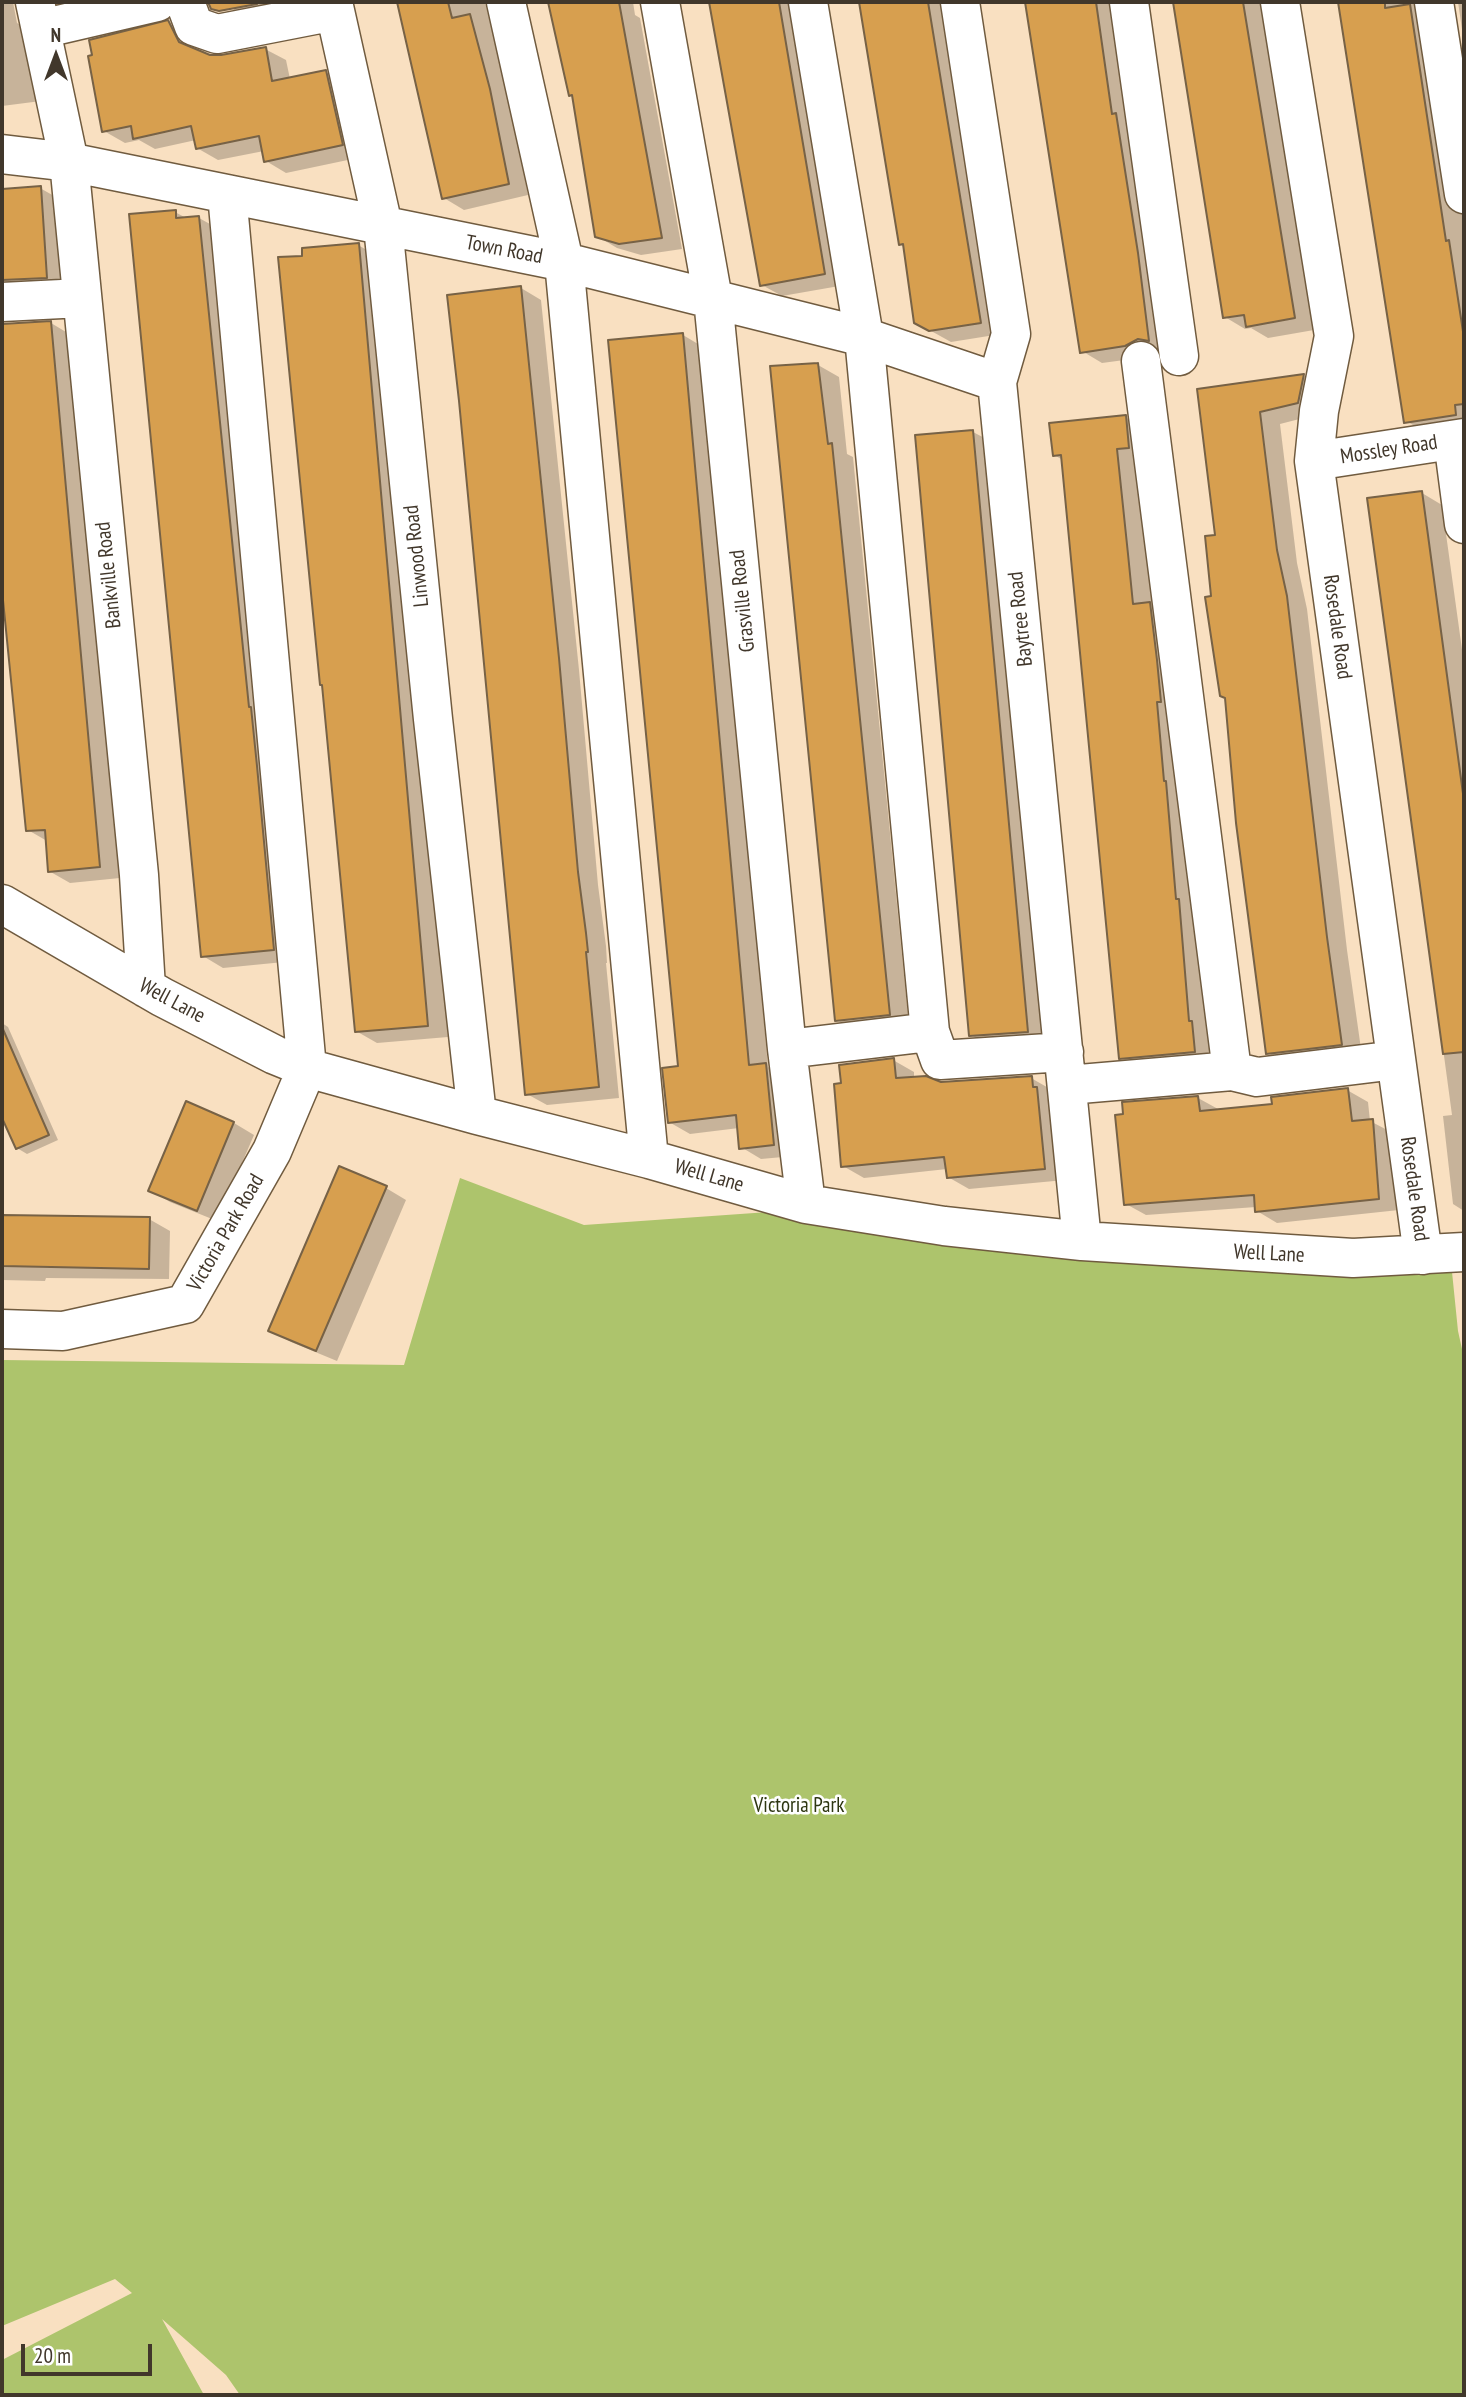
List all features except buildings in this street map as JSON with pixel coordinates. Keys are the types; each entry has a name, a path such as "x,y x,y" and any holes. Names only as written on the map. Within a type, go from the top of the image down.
{"street":[{"path":"38,15 157,2"},
{"path":"184,2 194,26 217,34 334,6"},
{"path":"506,2 565,262 649,1159"},
{"name":"Grasville Road","path":"660,2 713,299 787,1049 806,1204"},
{"path":"808,2 864,337 930,1032 940,1060 1066,1069 1232,1071 1257,1077 1396,1060"},
{"name":"Baytree Road","path":"960,2 1011,334 997,383 1082,1241"},
{"path":"1129,2 1179,356"},
{"name":"Rosedale Road","path":"1280,2 1334,336 1319,411 1314,461 1423,1255"},
{"path":"1434,2 1464,194"},
{"name":"Linwood Road","path":"334,6 383,226 433,719 477,1115"},
{"name":"Bankville Road","path":"38,15 69,162 139,875 146,988"},
{"name":"Town Road","path":"2,154 69,162 565,262 864,337 997,383"},
{"path":"227,194 307,1068"},
{"path":"2,302 82,298"},
{"path":"1141,361 1232,1071"},
{"path":"1459,439 1464,524"},
{"name":"Mossley Road","path":"1314,461 1459,439"},
{"name":"Well Lane","path":"2,904 146,988 275,1055 307,1068 649,1159 806,1204 944,1226 1082,1241 1353,1258 1464,1252"},
{"path":"787,1049 930,1032"},
{"name":"Victoria Park Road","path":"2,1329 63,1331 185,1304 272,1151 307,1068"}],"green space":[{"name":"Victoria Park","path":"460,1178 584,1225 797,1210 1451,1262 1458,1331 1464,1358 1464,2395 240,2395 226,2375 162,2319 204,2395 2,2395 2,2360 132,2293 115,2279 2,2326 2,1360 404,1365"}]}
